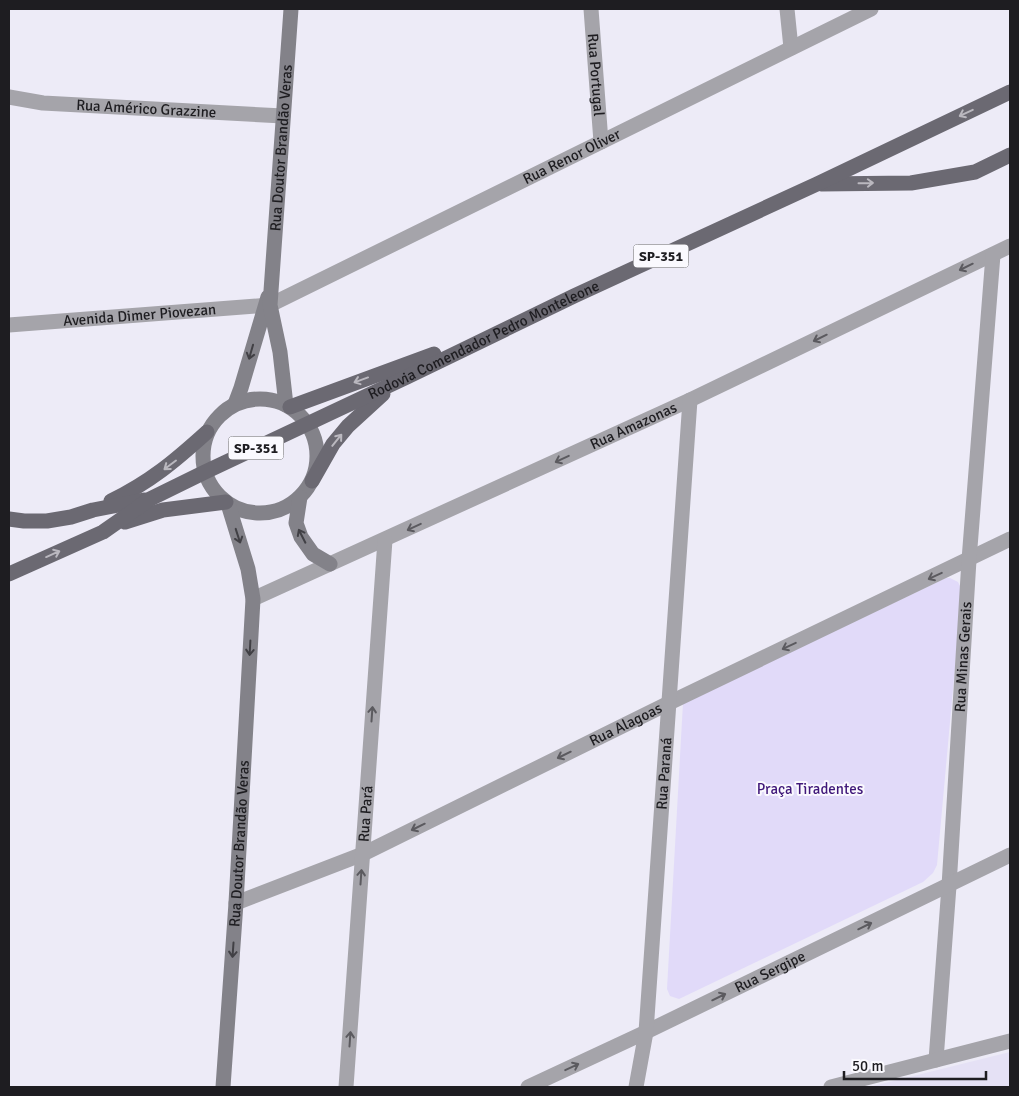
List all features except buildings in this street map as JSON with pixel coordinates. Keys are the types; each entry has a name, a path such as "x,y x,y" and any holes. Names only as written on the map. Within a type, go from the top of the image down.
{"main road":[{"name":"Rodovia Comendador Pedro Monteleone","path":"9,574 104,532 150,499 204,472 1010,92"},
{"name":"Rodovia Comendador Pedro Monteleone","path":"817,184 911,183 975,172 1010,155"},
{"path":"288,406 506,328"},
{"path":"312,481 333,444 348,426 380,396 407,377"},
{"path":"93,510 135,489 173,464 207,432"},
{"name":"Rodovia Comendador Pedro Monteleone","path":"9,519 48,521 150,499"},
{"path":"104,532 133,519 164,510 227,503"}],"street":[{"name":"Rua Doutor Brandão Veras","path":"234,404 268,305 271,286 291,9"},
{"name":"Rua Portugal","path":"591,9 601,142"},
{"path":"787,9 791,48"},
{"name":"Rua Renor Oliver","path":"268,305 871,9"},
{"name":"Rua Américo Grazzine","path":"9,97 43,103 283,116"},
{"name":"Rua Amazonas","path":"253,599 690,400 1010,246"},
{"name":"Rua Minas Gerais","path":"936,1060 949,886 969,560 993,254"},
{"path":"268,305 280,352 288,406"},
{"name":"Avenida Dimer Piovezan","path":"9,325 268,305"},
{"path":"253,398 272,400 288,406 300,414 308,424 316,442 317,462 312,481 300,497 284,508 265,513 245,512 227,503 213,490 204,472 202,459 207,432 218,416 234,404 253,398"},
{"name":"Rua Paraná","path":"636,1087 646,1032 690,400"},
{"path":"300,497 296,523 301,537 313,554 330,564"},
{"name":"Rua Doutor Brandão Veras","path":"224,1087 253,599 248,569 227,503"},
{"name":"Rua Alagoas","path":"236,903 363,854 669,703 1010,539"},
{"name":"Rua Pará","path":"346,1087 384,540"},
{"name":"Rua Sergipe","path":"528,1087 646,1032 1010,855"},
{"path":"830,1087 1010,1041"}],"shaded area":[{"path":"1010,1052 1010,1087 869,1087"}],"green space":[{"name":"Praça Tiradentes","path":"946,578 958,582 962,590 937,865 933,873 923,882 679,999 670,996 667,989 683,703"}]}
